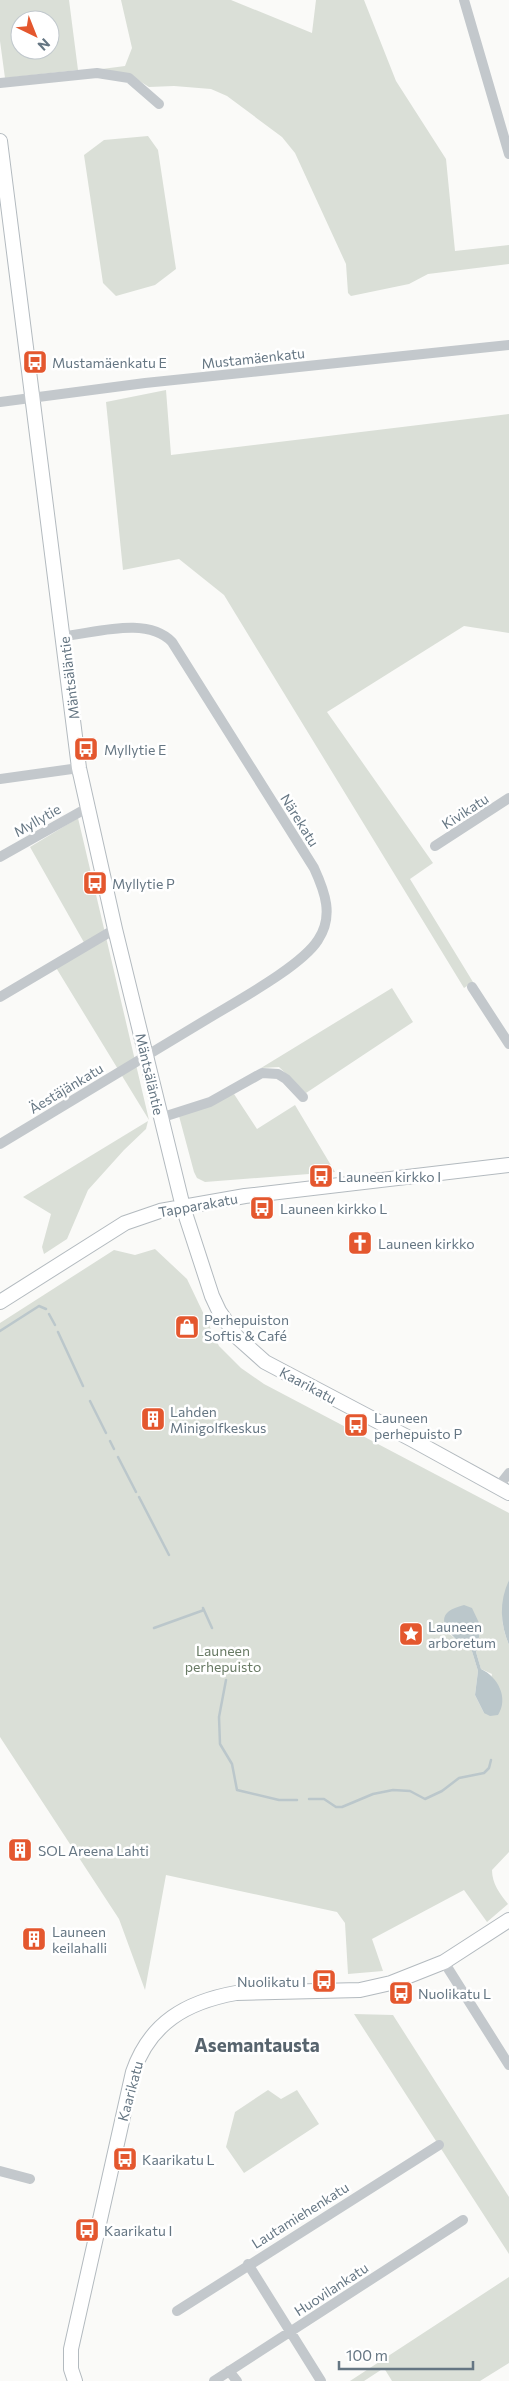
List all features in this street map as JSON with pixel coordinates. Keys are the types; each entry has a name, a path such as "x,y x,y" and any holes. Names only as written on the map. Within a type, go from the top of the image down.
{"street":[{"path":"464,0 509,154"},
{"path":"0,83 97,73 129,78 160,104"},
{"name":"Mäntsäläntie","path":"0,141 64,636 79,768 115,929 183,1207"},
{"name":"Mustamäenkatu","path":"0,402 145,383 509,345"},
{"name":"Närekatu","path":"64,636 141,627 150,628 166,636 178,651 314,868 324,890 327,906 326,923 318,940 303,958 242,998 146,1056"},
{"path":"0,779 79,768"},
{"name":"Kivikatu","path":"435,846 509,798"},
{"name":"Myllytie","path":"0,857 88,808"},
{"path":"0,997 115,929"},
{"path":"472,987 509,1044"},
{"name":"Äestäjänkatu","path":"0,1144 146,1056"},
{"path":"160,1118 210,1102 262,1072 278,1074 286,1079 303,1097"},
{"name":"Tapparakatu","path":"0,1302 125,1223 142,1216 183,1207 365,1180 509,1165"},
{"name":"Kaarikatu","path":"183,1207 206,1280 219,1311 237,1337 250,1351 265,1362 503,1490"},
{"path":"503,1490 509,1472"},
{"name":"Kaarikatu","path":"75,2381 71,2369 72,2349 98,2221 133,2072 142,2049 149,2039 177,2013 205,2000 236,1994 360,1990 391,1983 444,1962 509,1920"},
{"path":"444,1962 509,2065"},
{"name":"Lautamiehenkatu","path":"177,2311 248,2264 439,2145"},
{"path":"0,2171 30,2179"},
{"name":"Huovilankatu","path":"214,2381 463,2220"},
{"path":"248,2264 321,2381"},
{"path":"229,2371 237,2381"}],"green space":[{"path":"0,0 69,0 78,70 5,78 0,41"},
{"path":"121,0 231,0 312,33 316,0 364,0 396,81 446,159 455,251 509,245 509,264 428,274 409,284 351,296 348,293 346,264 295,153 282,137 227,96 211,89 174,86 149,87 130,75 102,69 125,66 132,48"},
{"path":"148,136 158,150 176,269 155,285 116,296 103,283 84,155 104,140"},
{"path":"166,390 171,455 509,414 509,633 464,626 327,712 433,863 410,879 473,982 464,988 224,595 179,559 123,570 106,402"},
{"path":"78,818 149,1120 55,966 86,946 30,847"},
{"path":"392,988 413,1022 306,1093 279,1067 261,1068"},
{"path":"234,1094 257,1129 295,1105 335,1172 205,1182 197,1178 179,1116"},
{"path":"148,1121 146,1129 88,1190 67,1239 44,1254 42,1247 51,1214 23,1197"},
{"name":"Launeen perhepuisto","path":"155,1249 187,1279 219,1346 241,1368 264,1384 509,1513 509,1580 502,1619 509,1645 509,1852 492,1870 499,1893 508,1904 487,1922 464,1890 372,1939 383,1971 348,1974 345,1923 337,1912 166,1875 145,1990 119,1919 0,1737 0,1323 114,1250 135,1255","holes":["481,1627 476,1652 481,1669 492,1674 484,1713 475,1695 478,1671 471,1648 463,1640 458,1641 447,1632"]},
{"path":"354,2014 393,2015 509,2197 509,2254"},
{"path":"268,2090 281,2099 297,2090 319,2124 244,2173 226,2147 235,2112"},
{"path":"509,2277 509,2363 480,2381 392,2381 384,2368 364,2381 350,2381"}],"shaded area":[{"path":"509,1580 509,1645 502,1621 502,1604"},
{"path":"464,1605 472,1608 481,1627 476,1652 481,1669 492,1677 500,1689 502,1702 498,1715 490,1716 484,1713 475,1695 478,1671 471,1648 463,1640 458,1641 445,1624 445,1615 449,1611"}],"waterway":[{"path":"0,1331 39,1306 46,1309"},
{"path":"49,1314 55,1325"},
{"path":"58,1332 83,1386"},
{"path":"90,1401 106,1433"},
{"path":"110,1441 114,1449"},
{"path":"118,1457 136,1492"},
{"path":"139,1497 169,1555"},
{"path":"203,1608 212,1628"},
{"path":"154,1628 204,1610"},
{"path":"226,1680 219,1717 220,1744 232,1764 237,1790 279,1800 297,1800"},
{"path":"309,1799 324,1799 336,1807 342,1807 373,1794 393,1790 410,1791 425,1799 442,1791 459,1778 484,1773 489,1768 491,1760"}],"place":[{"name":"Mustamäenkatu E","path":"35,362"},
{"name":"Myllytie E","path":"86,749"},
{"name":"Myllytie P","path":"95,883"},
{"name":"Launeen kirkko I","path":"321,1176"},
{"name":"Launeen kirkko L","path":"262,1208"},
{"name":"Launeen kirkko","path":"360,1243"},
{"name":"Perhepuiston Softis & Café","path":"187,1327"},
{"name":"Lahden Minigolfkeskus","path":"153,1419"},
{"name":"Launeen perhepuisto P","path":"356,1425"},
{"name":"Launeen arboretum","path":"411,1634"},
{"name":"SOL Areena Lahti","path":"20,1850"},
{"name":"Launeen keilahalli","path":"34,1939"},
{"name":"Nuolikatu I","path":"324,1981"},
{"name":"Nuolikatu L","path":"401,1993"},
{"name":"Kaarikatu L","path":"125,2159"},
{"name":"Kaarikatu I","path":"87,2230"}],"district":[{"name":"Asemantausta","path":"257,2044"}]}
